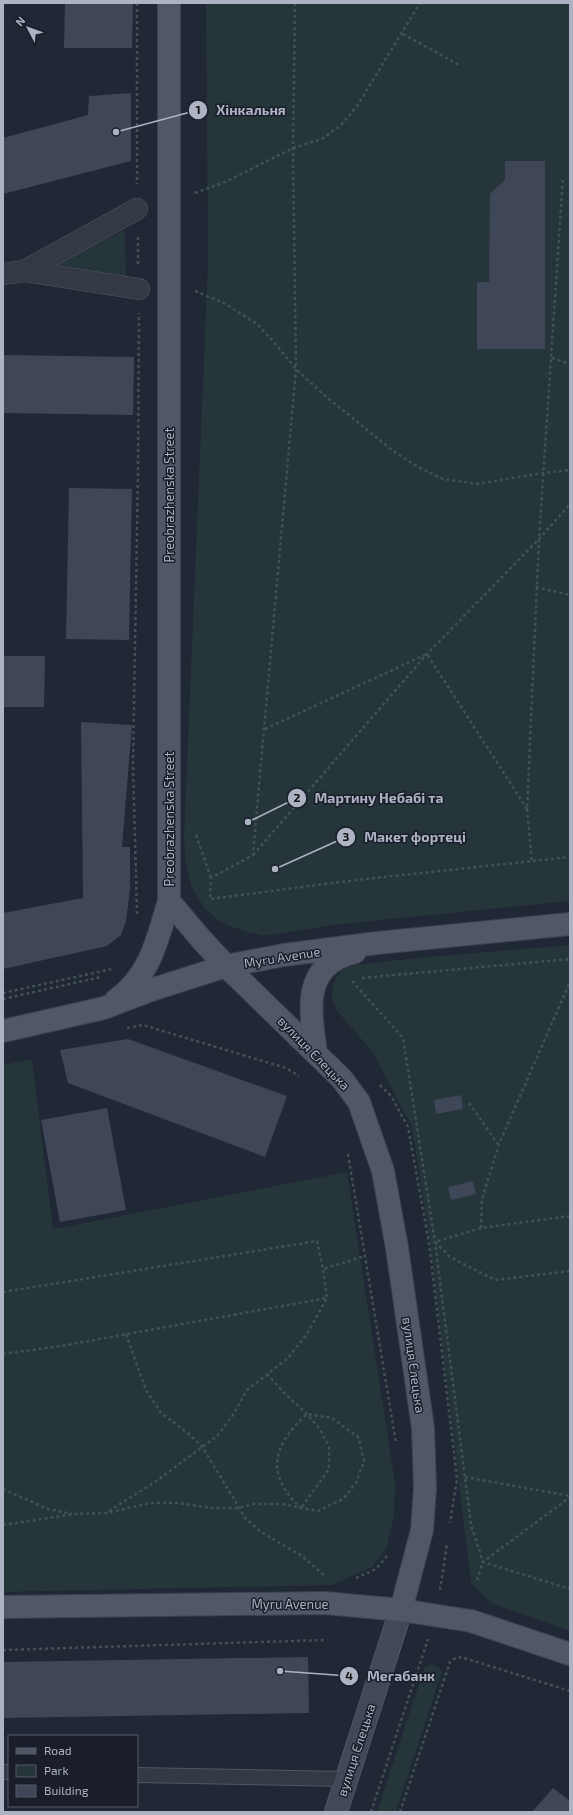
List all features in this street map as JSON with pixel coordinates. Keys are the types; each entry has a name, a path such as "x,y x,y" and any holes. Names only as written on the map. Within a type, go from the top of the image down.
{"main road":[{"name":"Preobrazhenska Street","path":"169,3 169,901 226,966"},
{"path":"104,1008 128,991 147,966 169,901"},
{"name":"Myru Avenue","path":"3,1031 104,1008 151,990 226,966 284,955 377,943 570,924"},
{"path":"316,1054 311,1015 311,997 319,974 334,960 377,943"},
{"name":"вулиця Єлецька","path":"226,966 342,1079 359,1102 383,1171 397,1248 423,1428 425,1488 422,1530 401,1610 336,1812"},
{"name":"Myru Avenue","path":"3,1606 325,1603 401,1610 471,1621 570,1654"}],"street":[{"path":"24,271 137,209"},
{"path":"3,274 24,271 139,289"}],"lane":[{"path":"138,1775 347,1779"}],"path":[{"path":"137,3 137,209 139,289 138,470 132,764 137,919"},
{"path":"253,855 296,369 293,148 295,3"},
{"path":"195,192 225,182 293,148 322,139 341,125 357,106 403,34 420,3"},
{"path":"403,34 459,65"},
{"path":"532,861 527,810 538,539 552,358 563,177"},
{"path":"194,291 224,303 257,324 296,369 324,395 392,450 418,468 443,479 477,484 570,470"},
{"path":"552,358 570,364"},
{"path":"570,504 427,654 253,855 211,878 210,899 356,880 570,857"},
{"path":"536,587 570,595"},
{"path":"264,730 427,654"},
{"path":"427,654 527,810"},
{"path":"483,1562 471,1525 435,1242 403,1038 350,979 570,959"},
{"path":"3,993 116,968"},
{"path":"3,999 97,979 113,972"},
{"path":"481,1228 482,1199 499,1144 570,982"},
{"path":"123,1030 144,1024 286,1068 302,1077"},
{"path":"375,1080 391,1096 408,1127 429,1243 457,1479 450,1524"},
{"path":"469,1103 499,1144"},
{"path":"347,1146 396,1445"},
{"path":"435,1242 481,1228 570,1216"},
{"path":"3,1292 317,1241 327,1298 307,1334 288,1358 247,1390 233,1415 221,1431 203,1448 155,1482 107,1513"},
{"path":"435,1242 450,1257 495,1280 570,1270"},
{"path":"323,1269 365,1256"},
{"path":"3,1354 126,1334 327,1298"},
{"path":"126,1334 146,1390 160,1413 190,1434 203,1448 246,1519 261,1532 302,1556 326,1577 332,1577"},
{"path":"267,1374 320,1429 329,1447 329,1469 301,1508"},
{"path":"3,1525 75,1514 107,1513 150,1503 178,1503 211,1508 238,1508 254,1504 282,1504 318,1511 343,1499 356,1483 364,1461 359,1438 332,1418 307,1414"},
{"path":"301,1508 291,1498 278,1476 278,1451 294,1426 307,1414"},
{"path":"465,1477 570,1497"},
{"path":"3,1489 48,1509 75,1514"},
{"path":"477,1580 483,1562 570,1497"},
{"path":"371,1812 436,1615 448,1539"},
{"path":"352,1578 358,1578 376,1569 387,1557 389,1551"},
{"path":"483,1562 570,1589"},
{"path":"3,1650 325,1640"},
{"path":"400,1812 450,1662 457,1657 570,1691"}],"green space":[{"path":"206,3 570,3 570,901 333,925 264,936 222,923 205,909 191,886 185,859 184,836 208,263"},
{"path":"125,230 126,277 53,264"},
{"path":"570,945 570,1631 491,1603 471,1583 430,1243 412,1127 372,1051 336,1009 332,997 333,983 341,971 354,965"},
{"path":"32,1059 53,1229 347,1172 395,1483 394,1515 387,1547 372,1567 332,1585 3,1592 3,1065"},
{"path":"430,1664 437,1666 442,1671 396,1812 377,1812 424,1668"}],"building":[{"path":"65,3 133,3 132,48 64,48"},
{"path":"131,93 131,161 3,194 3,138 88,115 89,96"},
{"path":"505,161 545,161 545,349 477,349 477,282 489,282 490,194 505,180"},
{"path":"3,355 134,357 133,415 3,413"},
{"path":"69,488 132,489 129,640 66,639"},
{"path":"3,656 45,656 44,707 3,707"},
{"path":"81,722 132,725 122,847 130,847 130,890 126,921 121,935 107,946 3,969 3,913 83,898"},
{"path":"128,1039 287,1096 265,1157 68,1083 60,1050"},
{"path":"461,1095 463,1109 436,1114 434,1100"},
{"path":"107,1108 126,1210 60,1222 41,1120"},
{"path":"473,1181 476,1194 451,1200 448,1187"},
{"path":"308,1657 309,1713 3,1718 3,1662"},
{"path":"553,1788 570,1801 570,1812 532,1812"}],"place":[{"name":"Хінкальня","path":"116,132"},
{"name":"Мартину Небабі та","path":"248,822"},
{"name":"Макет фортеці","path":"275,869"},
{"name":"Мегабанк","path":"280,1671"}]}
